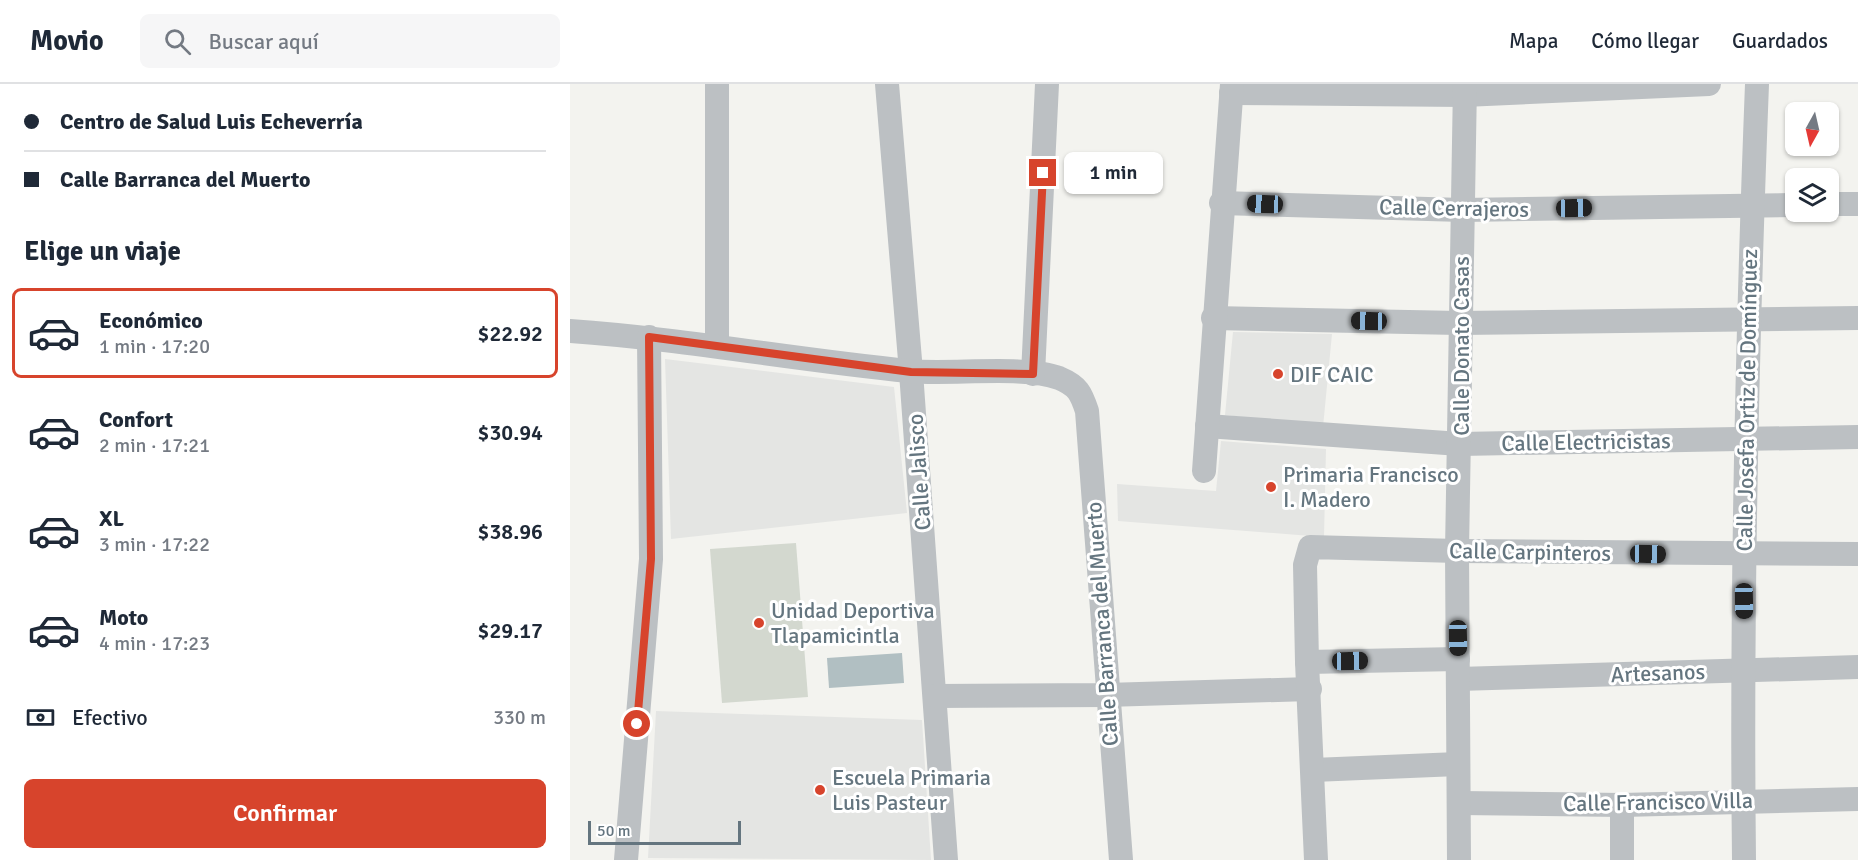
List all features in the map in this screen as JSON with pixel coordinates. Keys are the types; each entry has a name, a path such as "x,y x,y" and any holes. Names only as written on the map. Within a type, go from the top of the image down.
{"street":[{"path":"717,84 717,346"},
{"name":"Calle Jalisco","path":"887,84 911,372 946,860"},
{"path":"570,331 649,337 911,372 1033,374 1047,84"},
{"path":"1204,471 1221,203 1231,89 1465,89 1709,84"},
{"name":"Calle Josefa Ortiz de Domínguez","path":"1744,860 1743,555 1747,320 1757,84"},
{"name":"Calle Donato Casas","path":"1459,860 1457,552 1460,444 1459,323 1465,89"},
{"name":"Calle Cerrajeros","path":"1221,203 1463,210 1785,204"},
{"path":"1839,204 1858,204"},
{"path":"1213,318 1459,323 1858,318"},
{"path":"626,860 651,559 649,337"},
{"name":"Calle Barranca del Muerto","path":"1033,374 1058,378 1079,390 1088,411 1107,695 1121,860"},
{"name":"Calle Electricistas","path":"1207,426 1460,444 1858,437"},
{"name":"Calle Carpinteros","path":"1307,662 1305,565 1310,547 1457,552 1858,554"},
{"path":"1307,662 1316,860"},
{"name":"Artesanos","path":"1307,662 1458,669 1858,668"},
{"path":"934,696 1107,695 1310,689"},
{"path":"1313,770 1458,764"},
{"name":"Calle Francisco Villa","path":"1459,802 1622,805 1858,799"},
{"path":"1622,805 1622,860"}],"shaded area":[{"name":"DIF CAIC","path":"1233,332 1332,334 1323,427 1225,415"},
{"path":"665,359 894,387 907,513 671,539"},
{"name":"Primaria Francisco I. Madero","path":"1221,441 1326,449 1324,537 1118,521 1117,484 1216,491"},
{"name":"Unidad Deportiva Tlapamicintla","path":"796,543 808,697 722,703 710,549"},
{"path":"902,653 904,683 829,688 827,658"},
{"name":"Escuela Primaria Luis Pasteur","path":"656,711 922,720 931,860 648,858"}],"place":[{"name":"DIF CAIC","path":"1278,374"},
{"name":"Primaria Francisco I. Madero","path":"1271,487"},
{"name":"Unidad Deportiva Tlapamicintla","path":"759,623"},
{"name":"Escuela Primaria Luis Pasteur","path":"820,790"}],"route":[{"path":"637,724 651,559 649,337 911,372 1033,374 1043,173"}]}
